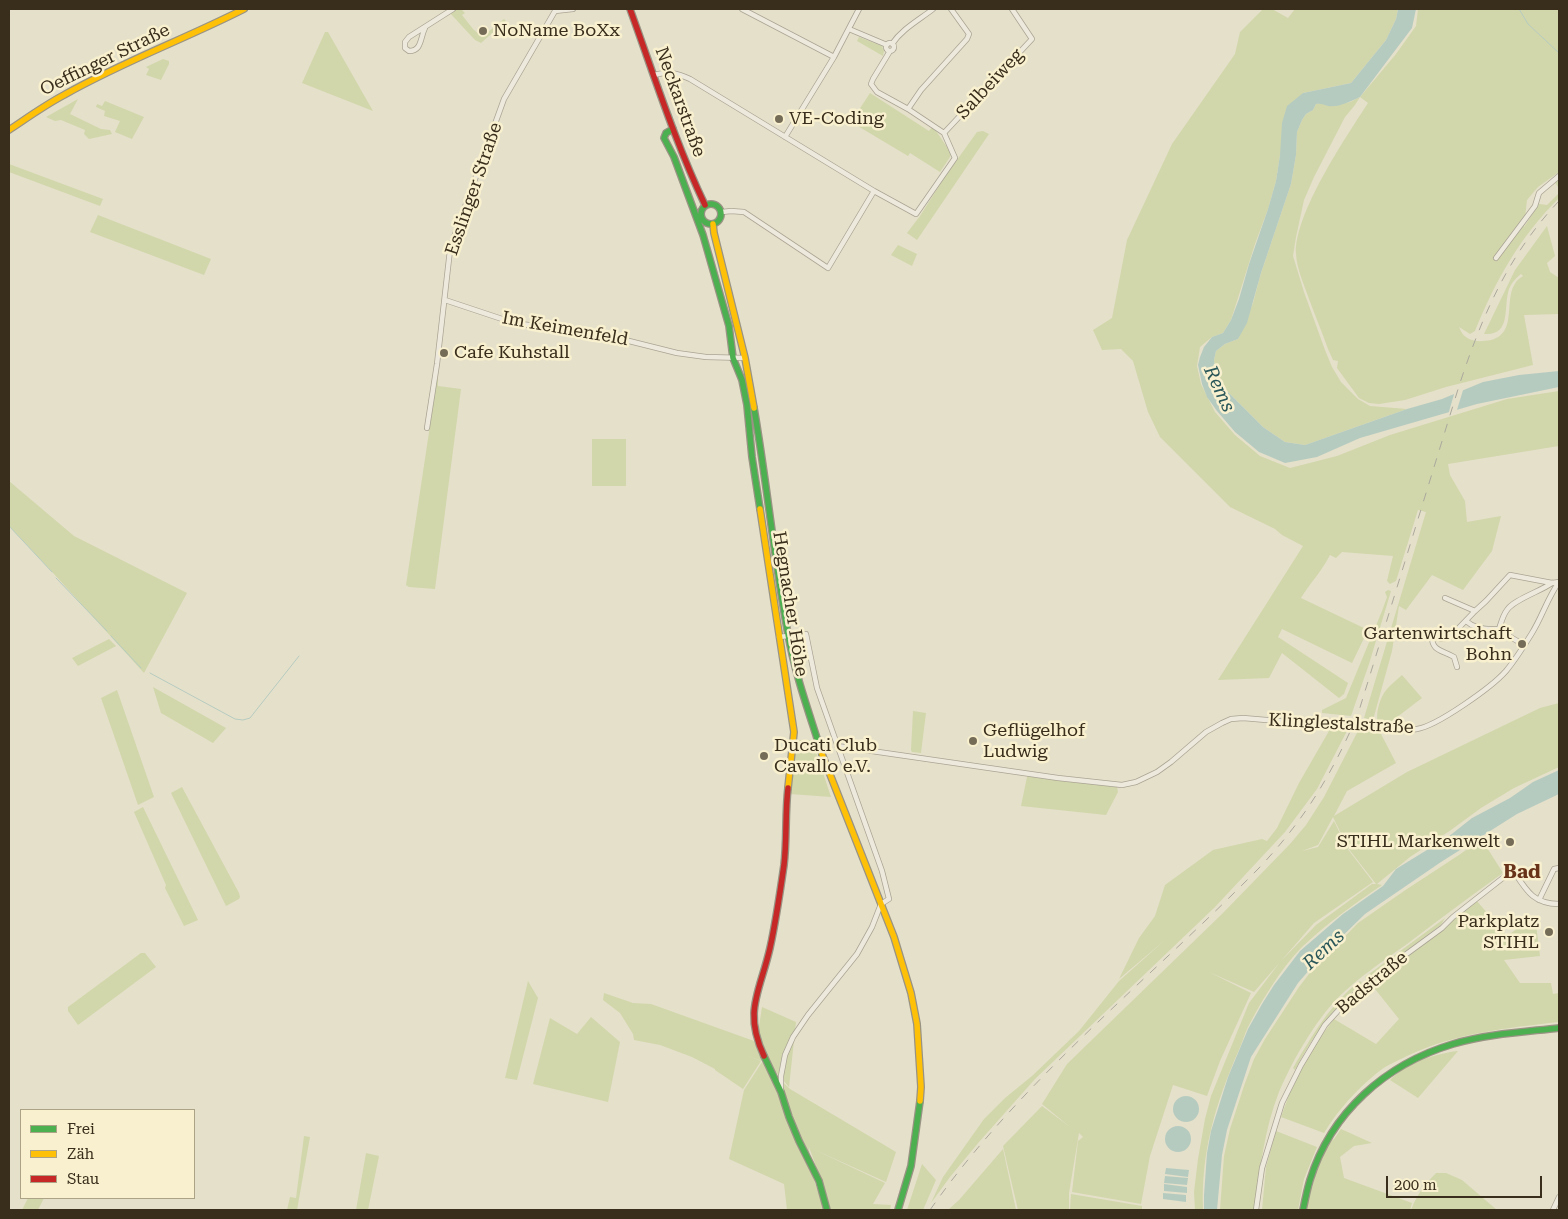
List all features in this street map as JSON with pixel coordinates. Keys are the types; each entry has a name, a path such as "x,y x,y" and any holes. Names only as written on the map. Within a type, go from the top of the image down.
{"main road":[{"name":"Oeffinger Straße","path":"9,130 43,106 76,87 205,29 244,9"},
{"name":"Neckarstraße","path":"630,9 673,129 692,178 706,205"},
{"name":"Hegnacher Höhe","path":"673,129 666,133 664,138 689,194 729,326 733,358 742,380 794,732 788,785 784,863 774,927 758,986 754,1011 757,1040 781,1092 799,1141 819,1181 827,1210"},
{"path":"714,204 722,212 720,219 713,224 702,220 701,211 706,205 714,204"},
{"name":"Hegnacher Höhe","path":"713,224 745,358 762,455 788,635 825,766 904,964 917,1024 921,1086 918,1122 911,1166 898,1210"},
{"path":"1303,1210 1309,1182 1319,1155 1340,1119 1362,1094 1389,1072 1416,1058 1453,1044 1475,1039 1559,1028"}],"street":[{"path":"425,28 419,48 409,52 405,48 405,42 409,37 453,9"},
{"name":"Esslinger Straße","path":"427,428 452,244 504,99 555,10 572,9"},
{"path":"742,9 834,58"},
{"path":"785,137 834,58 859,9"},
{"path":"889,44 933,9"},
{"path":"908,109 921,90 968,39 969,34 951,9"},
{"name":"Salbeiweg","path":"944,133 1032,39 1012,9"},
{"path":"654,75 668,72 677,73 874,191 916,214 955,158 944,133 908,109 877,92 871,84 890,51 894,48 889,44 849,29"},
{"path":"1496,258 1535,206 1539,192 1559,176"},
{"path":"722,212 744,212 828,268 874,191"},
{"name":"Im Keimenfeld","path":"445,300 514,323 609,336 706,357 745,358"},
{"path":"1457,667 1454,657 1436,649 1431,642 1432,635 1441,639 1450,637 1510,575 1552,583 1559,582"},
{"name":"Klinglestalstraße","path":"837,746 1058,778 1122,785 1136,782 1157,772 1206,732 1231,719 1320,720 1415,730 1438,721 1497,680 1513,662 1524,645 1542,616 1559,582"},
{"path":"1499,629 1507,609 1514,603 1539,592 1552,583"},
{"path":"1445,598 1475,611"},
{"path":"1466,621 1470,625 1487,630 1499,629 1524,645"},
{"path":"779,637 806,634 817,688 889,898 881,904"},
{"path":"1559,868 1554,869 1539,900 1559,904"},
{"name":"Badstraße","path":"1256,1210 1262,1168 1282,1103 1300,1065 1325,1025 1346,1002 1371,980 1442,928 1453,917 1513,870 1526,891 1533,898 1539,900"},
{"name":"Hegnacher Höhe","path":"781,1092 782,1065 788,1046 808,1015 857,954 872,927 881,904"},
{"path":"1553,1210 1559,1197"}],"green space":[{"path":"454,9 461,9 465,13 462,15 482,37 504,19 506,21 481,43 475,40 449,12"},
{"path":"1263,9 1272,9 1288,18 1295,9 1398,9 1396,19 1386,40 1351,83 1303,93 1280,155 1276,181 1268,209 1231,320 1223,333 1212,337 1200,347 1197,366 1201,384 1215,412 1235,435 1260,456 1290,468 1337,456 1390,435 1507,399 1559,391 1559,446 1448,464 1450,475 1465,501 1467,522 1501,516 1492,551 1463,590 1432,575 1406,610 1399,606 1392,651 1373,720 1364,718 1426,512 1418,510 1396,581 1390,584 1387,581 1393,556 1342,552 1336,558 1330,555 1301,598 1368,630 1352,663 1282,629 1278,637 1348,683 1344,694 1339,698 1282,653 1269,678 1218,680 1303,546 1275,529 1230,507 1160,437 1148,412 1133,361 1121,349 1102,350 1093,330 1112,318 1127,240 1172,144 1235,54 1240,32"},
{"path":"1418,9 1559,9 1559,172 1538,187 1527,200 1524,227 1539,204 1547,205 1558,194 1558,187 1554,181 1559,178 1559,198 1520,244 1491,294 1475,331 1470,334 1459,327 1466,337 1474,341 1491,340 1500,336 1506,329 1512,291 1516,282 1523,276 1521,274 1514,280 1509,289 1503,325 1493,333 1484,334 1515,270 1547,226 1555,256 1547,263 1550,272 1559,278 1559,314 1524,315 1533,365 1446,387 1405,400 1379,404 1369,403 1359,398 1337,368 1338,361 1333,360 1328,349 1301,277 1296,254 1303,218 1312,198 1335,155 1368,103 1360,97 1396,54 1416,26"},
{"path":"325,32 328,32 373,111 302,83"},
{"path":"859,37 882,46 883,56 857,41"},
{"path":"163,59 169,61 169,64 161,80 146,75 149,69 146,67"},
{"path":"870,93 929,131 932,127 934,128 951,153 940,172 910,153 908,156 851,122"},
{"path":"1360,97 1345,117 1304,200 1293,256 1325,350 1341,382 1358,399 1370,406 1407,409 1305,445 1285,442 1263,427 1223,387 1215,368 1214,360 1216,351 1225,344 1238,339 1253,303 1261,273 1291,184 1296,155 1297,132 1302,120 1306,114 1313,110 1316,104 1321,103 1329,106 1350,102"},
{"path":"78,99 70,114 101,129 110,130 112,134 89,139 84,134 85,130 61,120 55,121 46,117"},
{"path":"105,101 144,117 132,139 115,132 120,121 104,116 105,111 96,107 97,104 102,106"},
{"path":"983,131 989,134 917,240 907,233 977,132"},
{"path":"9,164 103,199 100,206 9,172"},
{"path":"98,215 211,259 204,275 90,232"},
{"path":"898,245 917,254 912,266 891,255"},
{"path":"437,379 438,386 461,389 435,589 409,587 406,585"},
{"path":"592,439 626,439 626,486 592,486"},
{"path":"9,481 74,536 187,593 144,673 9,526"},
{"path":"1391,591 1351,716 1322,713 1322,710 1346,698 1382,611 1387,597 1385,592"},
{"path":"109,639 116,646 78,666 72,658"},
{"path":"1402,675 1422,698 1388,724 1378,724 1378,710 1382,696"},
{"path":"153,687 226,728 213,743 161,713"},
{"path":"117,690 154,797 138,805 101,698"},
{"path":"1559,703 1559,767 1514,788 1481,808 1410,857 1377,884 1382,885 1340,915 1301,948 1279,976 1265,996 1248,1027 1216,1110 1204,1168 1203,1210 1195,1210 1194,1192 1198,1159 1211,1096 1249,1003 1279,963 1254,992 1209,972 1251,993 1220,1061 1207,1096 1173,1085 1150,1156 1141,1204 1072,1192 1078,1141 1083,1137 1079,1133 1069,1193 1069,1210 1018,1210 1003,1146 1042,1106 1070,1127 1042,1104 1067,1064 1222,914 1290,844 1306,825 1324,797 1359,729 1380,732 1396,763 1347,791 1334,816 1407,772 1540,708","holes":["1333,817 1348,848 1376,884 1372,884 1316,925 1281,961 1314,923 1373,882 1347,848 1334,821 1318,847 1302,851 1318,845"]},
{"path":"913,711 926,713 921,753 912,752 911,750"},
{"path":"1333,724 1349,727 1317,789 1285,832 1215,907 1035,1079 979,1142 931,1203 943,1177 984,1119 1079,1031 1119,981 1165,940 1119,979 1139,938 1155,916 1165,885 1213,850 1262,839 1267,841 1277,828 1299,783"},
{"path":"797,740 812,740 831,797 790,794"},
{"path":"1030,775 1117,787 1118,792 1106,815 1021,806 1027,777"},
{"path":"182,787 239,893 239,899 226,906 171,793"},
{"path":"143,807 198,920 184,926 165,888 166,885 134,812"},
{"path":"1480,840 1484,843 1503,873 1362,977 1335,1001 1316,1024 1299,1052 1279,1092 1266,1135 1254,1210 1220,1210 1224,1156 1230,1129 1244,1086 1254,1059 1265,1039 1299,987 1312,970 1358,923"},
{"path":"1476,900 1507,936 1535,916 1540,956 1504,960 1520,983 1551,983 1553,994 1559,993 1559,1022 1501,1029 1462,1037 1425,1048 1407,1056 1384,1068 1362,1086 1341,1108 1324,1133 1281,1117 1294,1081 1312,1048 1334,1019 1376,1044 1399,1019 1371,984 1444,929 1452,917"},
{"path":"1445,918 1441,925 1367,980 1365,977"},
{"path":"141,953 145,953 156,967 78,1025 68,1011 68,1007"},
{"path":"528,981 538,998 517,1080 505,1078"},
{"path":"1360,981 1362,983 1324,1023 1295,1070 1293,1068 1322,1021 1349,990"},
{"path":"604,993 633,1003 651,1004 754,1041 762,1061 748,1056 761,1061 743,1089 715,1069 692,1057 660,1045 634,1040 633,1034 620,1013 603,1000"},
{"path":"762,1007 796,1022 789,1087 774,1070 758,1033"},
{"path":"591,1017 620,1042 608,1102 533,1084 550,1018 577,1034"},
{"path":"1458,1051 1418,1098 1390,1080 1405,1068 1422,1060"},
{"path":"762,1062 790,1089 896,1152 886,1182 813,1149 885,1183 873,1204 891,1205 890,1210 830,1210 830,1205 809,1147 811,1171 824,1210 787,1210 784,1184 729,1159 744,1090"},
{"path":"1341,1129 1372,1143 1354,1146 1340,1157 1344,1178 1412,1203 1410,1210 1306,1210 1317,1169 1329,1143"},
{"path":"1276,1131 1317,1147 1304,1179 1298,1210 1262,1210 1266,1167"},
{"path":"304,1136 310,1137 297,1210 287,1210 290,1197 296,1198"},
{"path":"1003,1149 1016,1210 948,1210 959,1200"},
{"path":"366,1153 379,1156 368,1210 356,1210"},
{"path":"922,1164 936,1180 923,1210 907,1210"},
{"path":"1436,1173 1446,1173 1462,1180 1497,1210 1411,1210 1421,1190"},
{"path":"1071,1194 1142,1206 1142,1210 1070,1210"},
{"path":"28,1199 44,1199 38,1210 22,1210"}],"water":[{"name":"Rems","path":"1398,9 1416,9 1412,28 1360,97 1336,106 1316,104 1313,110 1306,114 1302,120 1297,132 1296,155 1291,184 1261,273 1247,323 1238,339 1225,344 1216,351 1215,368 1223,387 1263,427 1285,442 1305,445 1407,409 1442,399 1483,382 1519,375 1559,371 1559,387 1477,404 1360,438 1317,457 1285,463 1259,452 1235,432 1207,397 1198,365 1204,347 1212,337 1223,333 1231,320 1239,299 1276,181 1282,123 1287,106 1303,93 1351,83 1386,40 1396,19"},
{"name":"Rems","path":"1559,770 1559,794 1517,814 1441,862 1365,914 1318,960 1298,983 1251,1057 1227,1130 1222,1155 1217,1210 1204,1210 1207,1153 1211,1131 1228,1077 1248,1029 1262,1004 1300,951 1343,914 1383,886 1396,869 1448,837 1472,818 1510,798 1533,782"},
{"path":"1186,1096 1195,1100 1199,1109 1195,1118 1186,1122 1177,1118 1173,1109 1177,1100"},
{"path":"1178,1126 1187,1130 1191,1139 1187,1148 1178,1152 1169,1148 1165,1139 1169,1130"},
{"path":"1166,1168 1189,1170 1188,1177 1165,1174"},
{"path":"1165,1176 1188,1178 1187,1185 1164,1183"},
{"path":"1164,1184 1187,1187 1187,1193 1164,1191"},
{"path":"1163,1193 1186,1195 1186,1202 1163,1199"}],"pier":[{"path":"1464,387 1456,413 1448,415 1455,391"}],"waterway":[{"path":"1519,9 1528,24 1559,53"},
{"path":"9,526 52,572"},
{"path":"56,578 107,631"},
{"path":"111,636 141,668"},
{"path":"150,673 235,719 243,720 250,718 299,656"}],"railway":[{"path":"930,1210 1004,1118 1045,1074 1259,868 1290,832 1316,796 1338,757 1358,714 1459,386 1477,335 1511,265 1525,243 1559,201"}],"traffic: fast":[{"path":"673,129 666,133 664,138 674,157 703,235 729,326 733,358 742,380 760,509"},
{"path":"707,204 715,204 721,210 721,214 721,218 715,224 707,224 701,218 701,210 707,204"},
{"path":"754,408 791,649 803,695 822,754"},
{"path":"1303,1210 1310,1180 1319,1155 1332,1133 1347,1112 1364,1094 1384,1078 1405,1064 1453,1044 1492,1036 1559,1028"},
{"path":"764,1056 781,1092 799,1141 819,1181 827,1210"},
{"path":"898,1210 911,1166 920,1101"}],"traffic: slow":[{"path":"9,130 50,103 86,83 244,9"},
{"path":"713,224 745,358 754,408"},
{"path":"760,509 794,732 788,788"},
{"path":"822,754 894,937 911,993 917,1024 921,1087 920,1101"}],"traffic: jam":[{"path":"630,9 674,133 705,205"},
{"path":"764,1056 755,1026 755,1002 770,948 779,896 785,856 788,788"}],"place":[{"name":"NoName BoXx","path":"483,31"},
{"name":"VE-Coding","path":"779,119"},
{"name":"Cafe Kuhstall","path":"444,353"},
{"name":"Gartenwirtschaft Bohn","path":"1522,644"},
{"name":"Geflügelhof Ludwig","path":"973,741"},
{"name":"Ducati Club Cavallo e.V.","path":"764,756"},
{"name":"STIHL Markenwelt","path":"1510,842"},
{"name":"Parkplatz STIHL","path":"1549,932"}],"district":[{"name":"Bad","path":"1522,872"}]}
